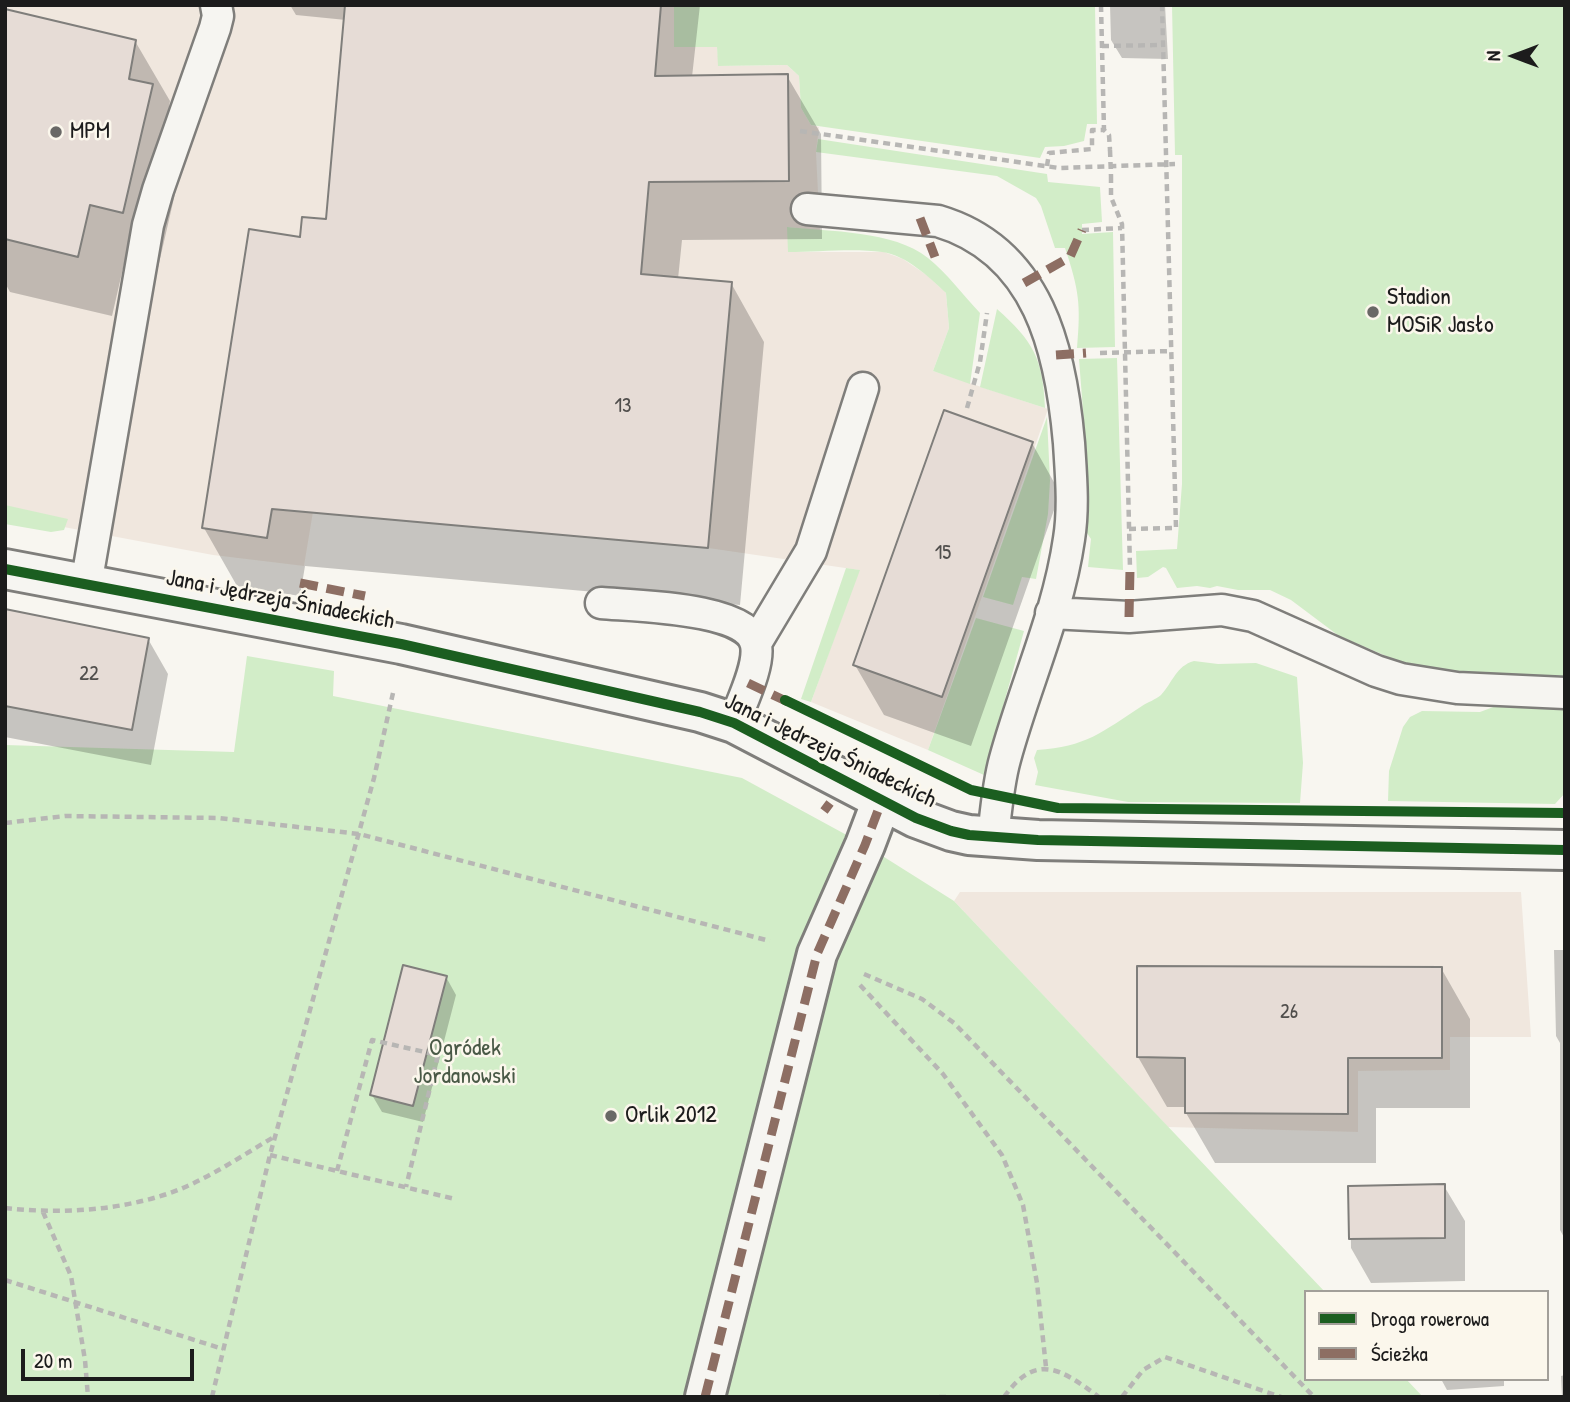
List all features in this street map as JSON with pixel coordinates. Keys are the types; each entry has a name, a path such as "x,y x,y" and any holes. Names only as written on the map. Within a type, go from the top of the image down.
{"street":[{"name":"Jana i Jędrzeja Śniadeckich","path":"5,569 401,644 649,699 734,723 916,818 951,831 993,838 1565,850"},
{"path":"705,1397 828,958 882,800"}],"lane":[{"path":"86,585 148,225 217,22 216,5"},
{"path":"807,209 920,218 953,225 980,239 1017,274 1034,297 1060,366 1071,471 1069,538 1051,613 1005,758 993,838"},
{"path":"734,723 753,670 756,643 811,551 863,388"},
{"path":"601,603 717,616 736,623 753,637 756,643"},
{"path":"1051,613 1129,617 1222,610 1253,616 1376,671 1401,679 1457,688 1565,693"}],"path":[{"path":"1101,5 1104,130 1109,135 1111,197 1122,228 1130,569"},
{"path":"1129,529 1176,528 1162,5"},
{"path":"1102,46 1163,45"},
{"path":"1047,166 1049,153 1092,149 1092,130 1104,130"},
{"path":"800,131 1047,166 1175,164"},
{"path":"1082,230 1122,228"},
{"path":"967,408 985,339 988,317 985,307"},
{"path":"1116,352 1172,351"},
{"path":"212,1397 270,1155 391,708 401,644"},
{"path":"5,823 65,816 219,818 359,834 828,958 922,999 954,1023 1314,1397"},
{"path":"828,958 943,1074 1002,1156 1023,1205 1038,1283 1046,1367"},
{"path":"337,1171 372,1040 438,1055 406,1187"},
{"path":"5,1208 43,1212 98,1208 170,1193 196,1182 275,1136"},
{"path":"270,1155 455,1199"},
{"path":"43,1212 71,1276 89,1397"},
{"path":"5,1280 223,1349"},
{"path":"1122,1397 1143,1370 1165,1357 1281,1397"},
{"path":"1004,1397 1013,1385 1029,1373 1046,1367 1070,1376 1099,1397"},
{"path":"939,1397 948,1397"}],"shaded area":[{"path":"5,5 674,5 674,47 717,47 719,66 787,65 799,76 801,108 811,125 819,127 816,152 820,231 788,227 788,252 884,252 903,259 928,276 946,293 949,328 933,371 1048,409 928,750 811,702 859,570 708,548 313,512 304,566 213,555 5,516"},
{"path":"960,892 1521,892 1531,1037 1450,1037 1450,1070 1358,1071 1358,1132 1168,1127 954,901"}],"green space":[{"path":"674,5 1095,5 1097,124 1087,124 1084,141 1045,147 1040,158 811,125 801,108 799,76 787,65 718,66 717,47 674,47"},
{"name":"Stadion MOSiR Jasło","path":"1172,5 1565,5 1565,685 1408,669 1398,661 1339,636 1291,600 1270,590 1238,590 1217,586 1177,588 1163,567 1148,577 1137,578 1136,551 1177,549 1182,484 1182,155 1175,155"},
{"path":"818,139 1047,174 1048,182 1100,187 1102,222 1082,224 1082,234 1113,232 1115,347 1077,348 1079,308 1073,275 1065,248 1055,248 1036,198 997,176 816,152"},
{"path":"787,227 879,237 914,249 935,264 980,313 970,384 933,371 949,328 946,293 932,280 900,257 882,252 788,252"},
{"path":"997,309 1019,331 1034,352 1042,376 1045,408 980,387"},
{"path":"1117,358 1123,570 1088,567 1091,539 1085,530 1086,449 1079,359"},
{"path":"1047,417 1050,481 1048,514 1036,579 1022,577 1013,605 983,597"},
{"path":"5,505 68,519 64,530 51,532 5,524"},
{"path":"846,568 860,570 811,702 801,699"},
{"path":"976,618 1024,631 984,775 928,750"},
{"name":"Ogródek Jordanowski","path":"247,656 334,671 333,696 742,778 865,845 954,901 1323,1290 1304,1290 1304,1381 1408,1381 1423,1397 5,1397 5,745 234,752"},
{"path":"1194,661 1218,664 1256,663 1297,677 1303,763 1300,803 1128,802 1035,785 1038,772 1034,758 1037,750 1068,746 1104,731 1161,695 1179,671"},
{"path":"1496,706 1565,706 1565,793 1555,804 1388,801 1389,771 1403,727 1410,717 1422,711 1480,712"}],"building":[{"path":"345,5 661,5 655,76 788,74 789,181 649,182 641,274 732,282 708,548 272,509 267,538 202,528 249,229 300,237 302,217 326,219"},
{"name":"MPM","path":"5,9 136,40 129,79 153,84 123,213 90,205 78,257 5,239"},
{"path":"944,410 1033,442 942,697 853,665"},
{"path":"5,609 149,638 132,730 5,706"},
{"path":"403,965 447,976 413,1106 370,1095"},
{"path":"1137,966 1442,967 1442,1058 1348,1058 1348,1114 1185,1113 1185,1058 1137,1057"},
{"path":"1445,1184 1445,1238 1349,1239 1348,1186"}],"marked path":[{"path":"920,218 935,257"},
{"path":"1024,283 1070,257 1082,230"},
{"path":"1056,355 1086,353"},
{"path":"1129,617 1130,569"},
{"path":"300,583 365,596"},
{"path":"748,683 788,702"},
{"path":"705,1397 817,954 882,800"},
{"path":"824,811 830,803"}],"cycle path":[{"path":"5,569 401,644 700,712 734,723 916,818 969,835 1038,840 1565,850"},
{"path":"785,700 971,790 1058,808 1565,813"}],"place":[{"name":"MPM","path":"56,132"},
{"name":"Stadion MOSiR Jasło","path":"1373,312"},
{"name":"Orlik 2012","path":"611,1116"}]}
